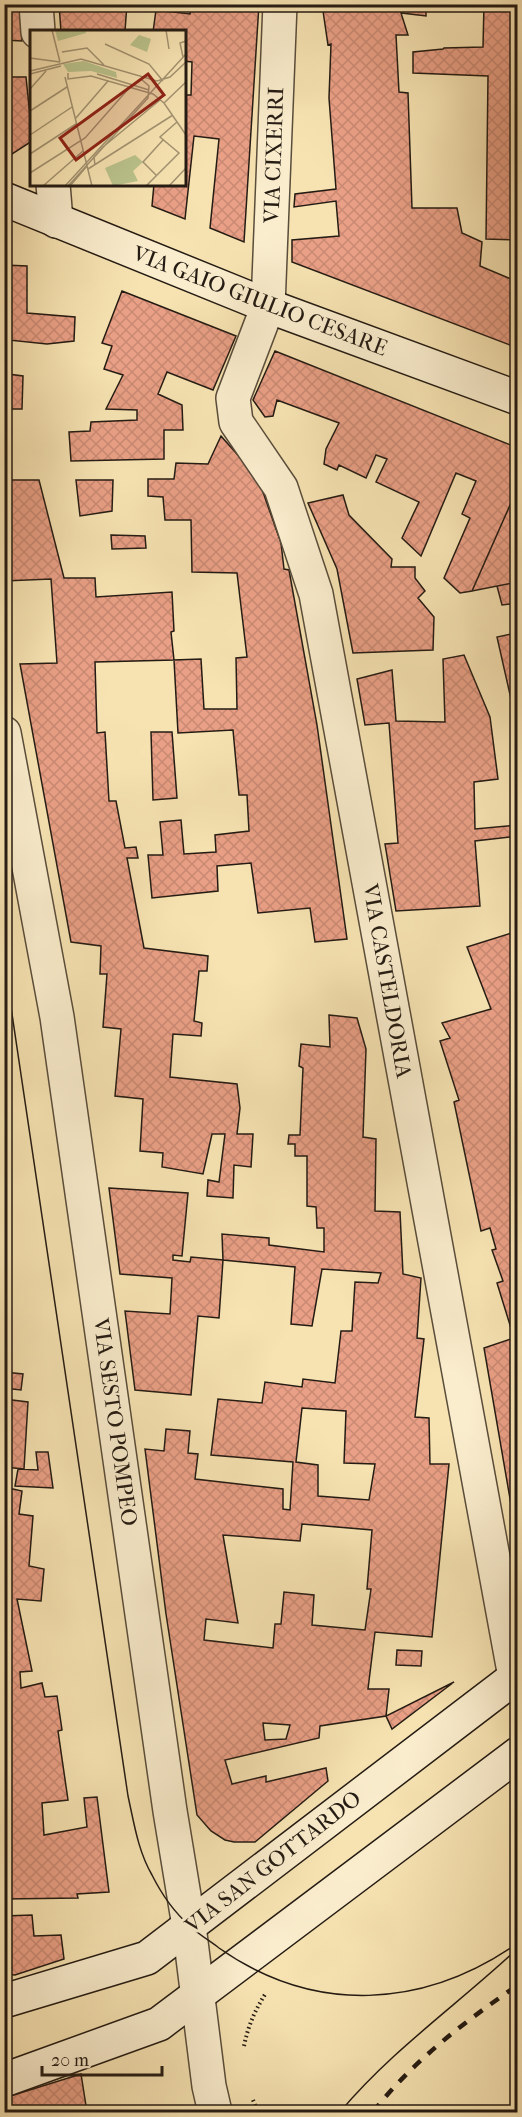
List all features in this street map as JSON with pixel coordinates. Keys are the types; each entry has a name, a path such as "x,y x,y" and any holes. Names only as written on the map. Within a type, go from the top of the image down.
{"street":[{"path":"36,4 39,30"},
{"name":"VIA CIXERRI","path":"268,306 280,4"},
{"path":"53,186 56,221"},
{"name":"VIA GAIO GIULIO CESARE","path":"4,199 268,306 518,398"},
{"name":"VIA CASTELDORIA","path":"268,306 233,398 236,422 280,488 316,594 516,1676"},
{"name":"VIA SESTO POMPEO","path":"4,733 57,1017 167,1788 189,1926 209,2086 215,2112"},
{"name":"VIA SAN GOTTARDO","path":"4,2001 147,1958 516,1676"},
{"path":"4,2080 159,2024 518,1754"}],"path":[{"path":"243,2051 247,2029 268,1990"},
{"path":"250,2092 258,2112"}],"building":[{"path":"4,4 19,4 22,41 4,40"},
{"path":"59,4 127,4 125,30 61,30"},
{"path":"191,4 259,4 244,242 210,228 219,139 194,136 185,219 152,206 154,186 186,186 186,95 191,95 192,62 186,61 186,30 153,30 156,10 190,14"},
{"path":"322,4 426,4 426,16 401,13 408,35 396,35 399,92 408,93 412,208 457,208 462,233 482,242 480,266 518,282 518,348 292,262 292,240 339,236 336,201 294,207 295,194 336,189 329,98 331,44 328,45"},
{"path":"484,4 518,4 518,240 486,239 488,76 413,73 413,52 483,47"},
{"path":"4,77 26,77 30,142 9,156 4,154"},
{"path":"4,265 27,266 27,313 75,317 74,341 47,344 9,340 8,374 23,376 22,409 4,409"},
{"path":"122,291 236,336 213,390 167,372 158,394 182,405 183,430 164,430 164,459 71,461 69,432 90,431 91,422 137,420 137,410 106,409 123,375 104,369 112,346 102,343"},
{"path":"275,351 518,448 518,487 472,591 460,593 444,578 470,518 462,514 476,481 456,473 421,556 402,538 419,502 376,482 387,459 376,455 366,478 339,465 337,470 324,464 326,449 339,423 277,400 273,416 265,417 253,400"},
{"path":"221,436 258,478 281,543 284,569 289,570 317,725 347,939 315,942 310,908 258,913 251,863 217,866 218,891 152,898 148,855 163,855 160,822 181,820 184,854 216,852 215,835 249,831 247,795 239,795 233,730 178,733 174,660 201,659 204,709 237,709 236,658 247,657 237,573 192,572 191,520 165,520 163,497 148,496 148,479 174,479 176,463 208,464"},
{"path":"4,480 39,480 64,578 95,578 96,597 172,592 174,631 171,632 174,660 95,662 97,733 105,732 109,801 116,801 125,848 136,847 138,858 127,858 144,948 208,956 207,971 199,971 194,1021 202,1023 201,1036 173,1034 170,1077 237,1084 240,1108 237,1134 253,1134 251,1167 234,1165 233,1198 207,1196 208,1180 219,1182 225,1134 212,1134 203,1174 162,1167 163,1153 140,1151 143,1099 115,1096 121,1029 103,1027 107,974 100,974 101,946 71,942 20,664 57,663 51,579 4,581"},
{"path":"76,480 113,480 112,511 80,516"},
{"path":"518,487 518,582 472,591"},
{"path":"343,495 349,515 392,559 391,567 415,567 415,578 425,591 418,598 434,617 433,650 353,653 337,569 308,503"},
{"path":"111,535 145,536 146,548 112,549"},
{"path":"518,582 518,603 502,605 497,586"},
{"path":"516,633 518,638 518,730 497,637"},
{"path":"464,655 490,717 498,779 474,782 475,829 518,825 518,836 475,841 480,906 396,911 385,844 398,843 389,723 365,725 357,679 392,670 396,721 445,722 443,659"},
{"path":"151,732 172,732 177,798 153,800"},
{"path":"518,931 518,1085 515,1086 518,1098 518,1545 484,1348 514,1338 497,1283 503,1281 492,1250 496,1249 490,1228 481,1231 454,1102 459,1100 440,1041 450,1038 442,1023 491,1009 467,947"},
{"path":"329,1015 357,1018 366,1049 363,1137 376,1139 375,1211 400,1212 403,1274 421,1278 417,1338 424,1339 415,1417 429,1418 430,1464 449,1464 432,1637 375,1632 368,1689 389,1689 386,1716 320,1726 319,1738 225,1760 232,1784 266,1776 266,1782 326,1768 328,1781 255,1842 234,1842 225,1840 211,1831 197,1815 166,1614 145,1449 164,1451 166,1429 190,1431 188,1453 198,1454 195,1479 283,1489 283,1509 290,1510 293,1462 211,1455 218,1399 262,1403 265,1382 302,1387 303,1379 335,1383 341,1331 352,1331 355,1282 378,1283 381,1273 322,1269 312,1326 291,1324 295,1267 223,1260 222,1234 269,1238 269,1245 324,1252 324,1228 317,1228 316,1207 307,1206 307,1156 295,1156 295,1144 288,1144 289,1135 300,1135 303,1068 299,1066 301,1044 330,1047","holes":["302,1408 346,1411 344,1463 375,1464 369,1500 318,1496 318,1465 296,1462","302,1524 372,1530 367,1589 371,1589 365,1630 312,1625 314,1595 284,1592 281,1624 275,1624 273,1648 204,1640 206,1619 238,1623 223,1535 300,1541","263,1723 290,1725 286,1739 265,1740"]},
{"path":"109,1188 188,1193 182,1256 173,1255 173,1260 190,1262 191,1257 223,1260 219,1318 198,1316 191,1395 135,1390 125,1311 170,1314 172,1278 120,1274"},
{"path":"4,1372 23,1374 21,1390 4,1388"},
{"path":"4,1399 28,1402 24,1469 4,1467"},
{"path":"36,1452 48,1452 53,1488 15,1486 18,1469 38,1470"},
{"path":"4,1487 22,1491 19,1514 33,1516 29,1566 44,1569 41,1601 17,1599 32,1671 20,1672 21,1688 42,1683 45,1697 57,1696 62,1730 58,1731 68,1800 42,1803 44,1835 87,1827 84,1798 97,1797 109,1892 77,1894 78,1898 4,1899"},
{"path":"397,1650 422,1651 421,1666 396,1665"},
{"path":"454,1682 392,1729 386,1716"},
{"path":"32,1915 34,1936 61,1935 64,1959 15,1975 4,1974 4,1916"},
{"path":"81,2074 87,2112 4,2112 4,2098"}],"tram line":[{"path":"4,960 128,1796 137,1837 147,1866 164,1896 179,1915 219,1948 255,1970 293,1985 331,1993 369,1995 407,1991 445,1981 482,1965 518,1943"},
{"path":"340,2112 402,2048 515,1951"}],"railway":[{"path":"373,2112 388,2093 440,2043 518,1985"}]}
